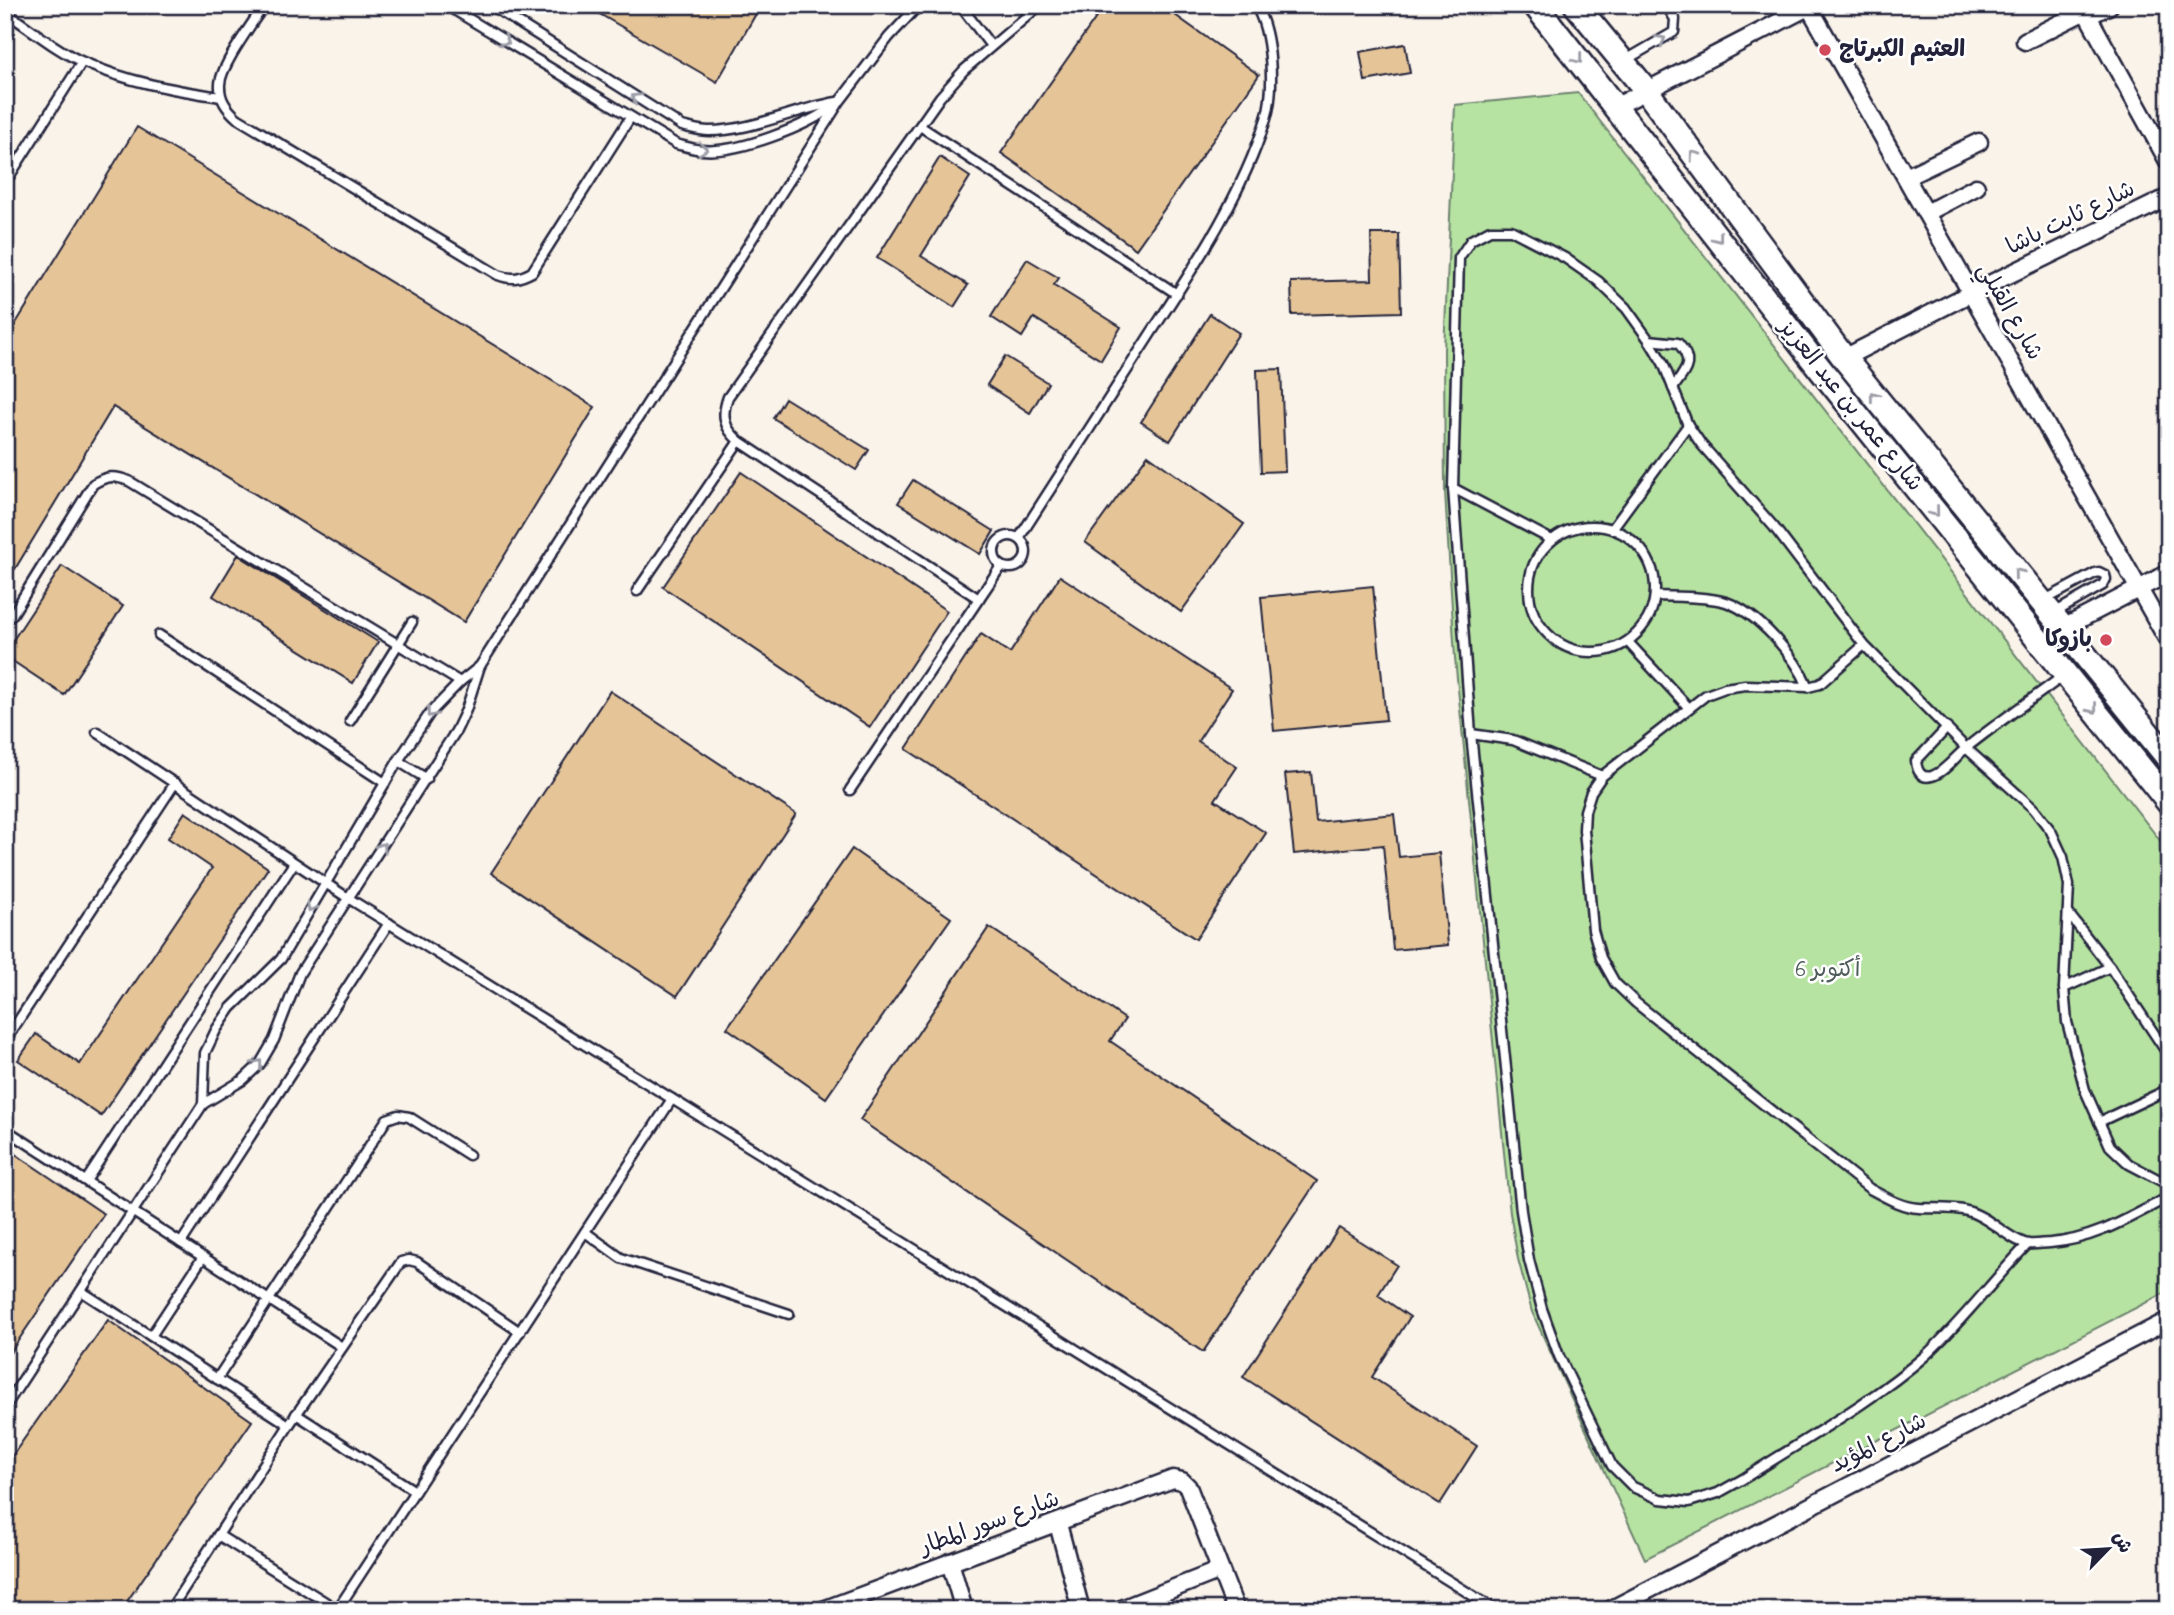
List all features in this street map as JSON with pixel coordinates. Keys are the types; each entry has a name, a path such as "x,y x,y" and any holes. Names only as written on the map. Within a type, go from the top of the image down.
{"main road":[{"name":"شارع عمر بن عبد العزيز","path":"1535,5 1821,370 2169,803"},
{"name":"شارع عمر بن عبد العزيز","path":"1577,5 1621,63 1646,90 1844,358 2169,759"}],"street":[{"path":"2025,41 2085,11 2110,5"},
{"path":"1615,107 1810,6"},
{"name":"شارع القبلي","path":"1810,6 2169,642"},
{"path":"2085,11 2169,163"},
{"path":"1906,177 1979,142"},
{"path":"1926,213 1976,187"},
{"name":"شارع ثابت باشا","path":"1844,358 2169,197"},
{"path":"2052,615 2139,588 2169,573"},
{"name":"شارع المؤيد","path":"1610,1610 2169,1320"},
{"name":"شارع سور المطار","path":"823,1610 869,1602 950,1562 1173,1479 1182,1480 1188,1487 1220,1570"},
{"path":"1058,1524 1082,1610"},
{"path":"950,1562 964,1610"},
{"path":"1119,1610 1220,1570 1236,1610"}],"lane":[{"path":"264,5 224,71 220,83 221,97 227,109 237,118 498,275 509,279 521,278 532,272 630,118"},
{"path":"446,5 630,118 676,144 704,151 733,148 795,129 840,102"},
{"path":"490,5 682,126 707,131 732,129 814,106 840,102"},
{"path":"960,5 991,46"},
{"path":"979,599 740,441 730,433 724,422 723,410 728,397 940,97 964,70 1040,5"},
{"path":"1019,538 1177,294 1241,179 1266,119 1272,95 1272,70 1259,11 1255,5"},
{"path":"1621,63 1674,32 1675,19 1666,5"},
{"path":"5,1408 203,1104 243,1080 260,1064 274,1040 300,973 456,732 480,666 840,102 889,37 919,6"},
{"path":"5,12 82,62 173,90 221,97"},
{"path":"5,183 82,62"},
{"path":"920,126 1177,294"},
{"path":"2028,1244 1994,1279 1958,1324 1897,1379 1744,1479 1718,1493 1689,1502 1660,1499 1633,1487 1612,1466 1559,1356 1542,1309 1529,1260 1521,1210 1471,734 1453,488 1459,258 1471,240 1490,230 1511,230 1565,257 1598,281 1626,308 1649,340 1688,425 1701,444 1774,527 1864,645 1966,748 2034,809 2051,831 2063,857 2068,885 2064,988 2067,1022 2085,1090 2110,1146 2129,1164 2169,1185"},
{"path":"1649,340 1678,343 1687,353 1688,365 1673,388"},
{"path":"1612,529 1688,425"},
{"path":"637,591 740,441"},
{"path":"5,621 12,615 93,484 104,477 117,476 460,682"},
{"path":"1453,488 1552,540"},
{"path":"1580,527 1612,529 1640,548 1649,562 1655,596 1651,613 1642,629 1628,642 1611,650 1592,653 1573,650 1556,641 1542,628 1532,611 1529,592 1531,572 1539,555 1552,540 1565,532 1580,527"},
{"path":"1005,537 1019,538 1027,551 1026,558 1016,568 1002,566 996,561 995,547 1005,537"},
{"path":"850,790 1002,566"},
{"path":"2095,573 2105,575 2103,585 2052,615 2095,573"},
{"path":"1655,596 1723,601 1739,607 1793,658 1808,687"},
{"path":"350,721 412,622"},
{"path":"159,635 385,783"},
{"path":"1628,642 1689,708"},
{"path":"1864,645 1820,684 1808,687 1745,685 1706,695 1602,776 1591,792 1585,811 1584,830 1593,930 1601,958 1615,983 1636,1003 1870,1189 1892,1201 1917,1208 1967,1211 1990,1220 2028,1244 2089,1236 2118,1225 2169,1197"},
{"path":"203,1104 205,1053 216,1030 231,1008 281,959 398,761 430,713 480,666"},
{"path":"1947,728 1916,761 1916,769 1922,776 1930,777 1937,773 2065,674"},
{"path":"97,732 348,898 1496,1610"},
{"path":"1471,734 1513,740 1602,776"},
{"path":"398,761 427,779"},
{"path":"5,1041 175,783"},
{"path":"86,1181 294,863"},
{"path":"2068,913 2109,967 2169,1056"},
{"path":"181,1243 389,923"},
{"path":"2064,988 2109,967"},
{"path":"2099,1122 2169,1089"},
{"path":"218,1535 337,1610 672,1099"},
{"path":"217,1379 387,1119 398,1115 409,1117 468,1155"},
{"path":"5,1129 342,1347"},
{"path":"585,1233 621,1258 789,1314"},
{"path":"150,1336 203,1257"},
{"path":"170,1610 296,1414 401,1262 417,1262 520,1332"},
{"path":"81,1291 289,1425"},
{"path":"296,1414 415,1491"}],"green space":[{"name":"6 أكتوبر","path":"1578,93 2169,852 2169,1291 1645,1559 1532,1312 1518,1259 1510,1213 1455,658 1445,492 1444,350 1455,105"}],"building":[{"path":"584,5 761,5 717,82"},
{"path":"1105,5 1161,5 1259,75 1136,249 1001,153"},
{"path":"1405,44 1410,73 1365,81 1360,52"},
{"path":"137,127 595,407 464,622 113,407 15,569 5,562 5,341"},
{"path":"940,157 970,177 921,256 968,285 954,307 877,258"},
{"path":"1371,234 1399,234 1401,312 1292,315 1291,282 1372,280"},
{"path":"1027,259 1059,278 1054,285 1121,327 1101,360 1034,318 1022,337 991,317"},
{"path":"1210,314 1239,333 1170,441 1141,422"},
{"path":"1005,356 1048,383 1030,413 987,385"},
{"path":"1281,369 1285,471 1261,472 1257,370"},
{"path":"785,398 869,450 856,470 773,418"},
{"path":"1148,455 1244,524 1181,612 1085,542"},
{"path":"741,472 947,611 870,727 663,587"},
{"path":"913,480 994,531 980,554 898,503"},
{"path":"238,555 378,642 353,683 213,596"},
{"path":"62,566 123,606 64,695 5,656 5,652"},
{"path":"1060,576 1232,689 1198,741 1237,767 1215,800 1266,833 1196,939 906,749 981,634 1010,653"},
{"path":"1373,586 1386,720 1274,731 1261,597"},
{"path":"610,691 796,814 677,996 491,873"},
{"path":"1311,772 1316,822 1394,814 1399,857 1439,853 1448,945 1393,950 1383,845 1294,854 1285,774"},
{"path":"185,812 268,868 101,1116 18,1060 36,1034 80,1064 212,868 168,838"},
{"path":"852,849 951,918 826,1098 727,1028"},
{"path":"989,927 1125,1019 1110,1041 1317,1181 1203,1352 860,1120"},
{"path":"5,1147 104,1214 5,1360"},
{"path":"1339,1228 1397,1265 1378,1295 1410,1317 1372,1377 1477,1446 1440,1504 1243,1377"},
{"path":"108,1320 252,1421 121,1610 5,1610 5,1466"}],"place":[{"name":"العثيم الكبرتاج","path":"1825,50"},
{"name":"بازوكا","path":"2106,640"}]}
